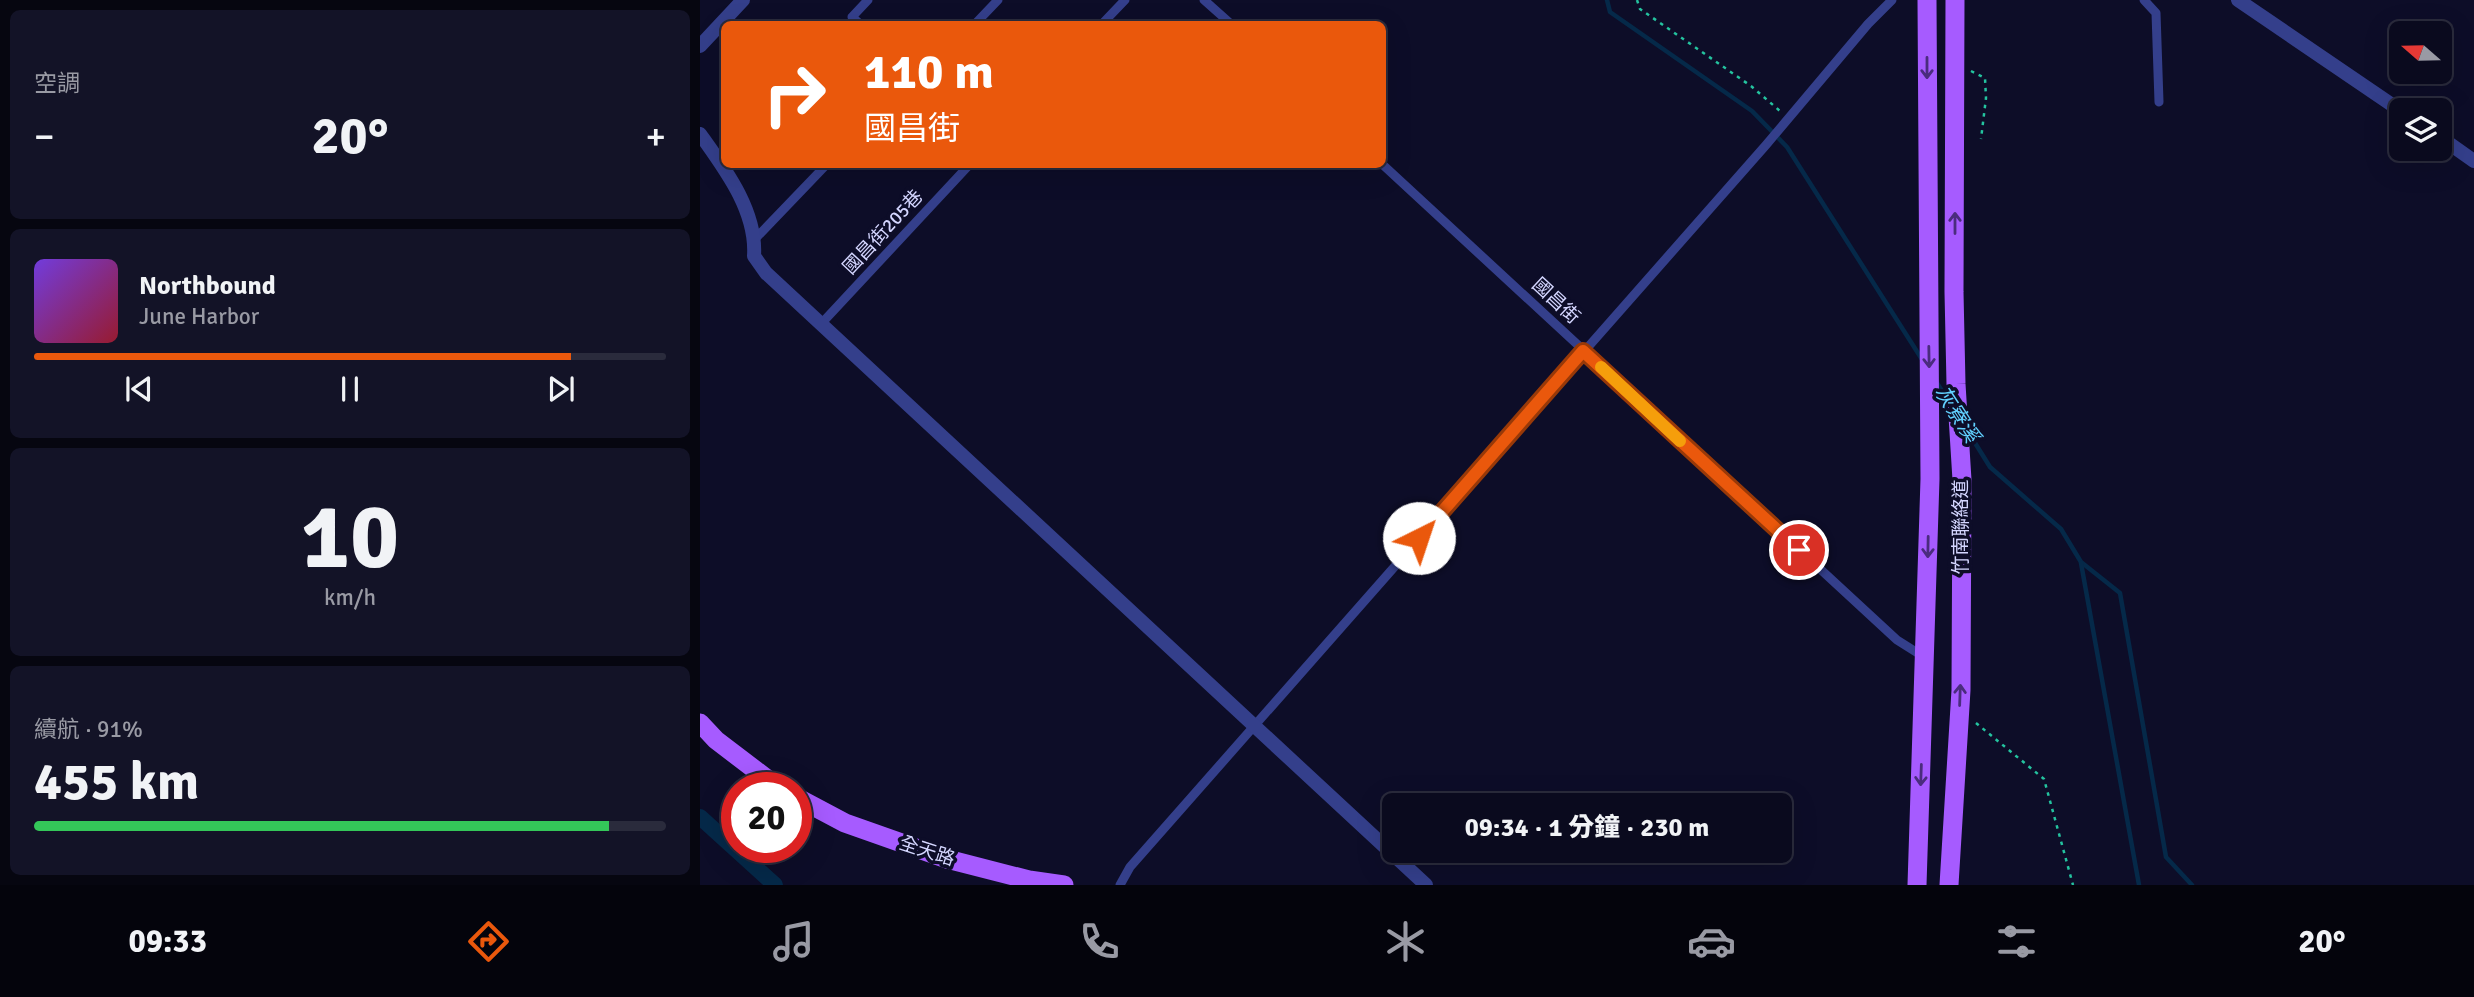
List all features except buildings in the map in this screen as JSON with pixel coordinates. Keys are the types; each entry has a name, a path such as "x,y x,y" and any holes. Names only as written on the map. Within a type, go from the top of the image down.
{"main road":[{"name":"竹南聯絡道","path":"1917,885 1930,479 1927,0"},
{"name":"竹南聯絡道","path":"1949,885 1960,711 1962,480 1954,292 1955,0"},
{"path":"700,723 716,740 758,772"},
{"name":"全天路","path":"812,806 845,824 947,859 1029,880 1064,885"}],"street":[{"path":"723,21 743,0"},
{"path":"2238,0 2389,103"},
{"path":"700,46 721,24"},
{"path":"700,134 721,162"},
{"path":"2452,145 2474,161"},
{"path":"725,168 731,176 755,239 754,256 766,273 1426,885"}],"lane":[{"path":"857,21 852,17 868,0"},
{"path":"978,21 998,0"},
{"path":"1105,21 1125,0"},
{"path":"1204,0 1228,21"},
{"path":"1120,885 1130,867 1766,145 1868,24 1892,0"},
{"path":"2144,0 2156,13 2160,102"},
{"path":"755,239 823,168"},
{"name":"國昌街205巷","path":"821,324 966,168"},
{"name":"國昌街","path":"1386,168 1897,640 1926,658"}],"path":[{"path":"1637,0 1640,9 1751,86 1788,118"},
{"path":"1955,66 1967,68 1985,78 1986,98 1981,139"},
{"path":"1960,711 2044,779 2073,885"}],"waterway":[{"name":"灰寮溪","path":"1607,0 1610,12 1752,111 1787,147 1923,361"},
{"name":"灰寮溪","path":"1937,383 1949,402"},
{"name":"灰寮溪","path":"1967,430 1990,467 2061,529 2081,562 2120,593 2166,857 2192,885"},
{"path":"2081,563 2139,885"},
{"path":"700,817 775,885"}],"slow traffic":[{"path":"1601,367 1680,441"}],"route":[{"path":"1419,538 1583,351 1799,550"}]}
